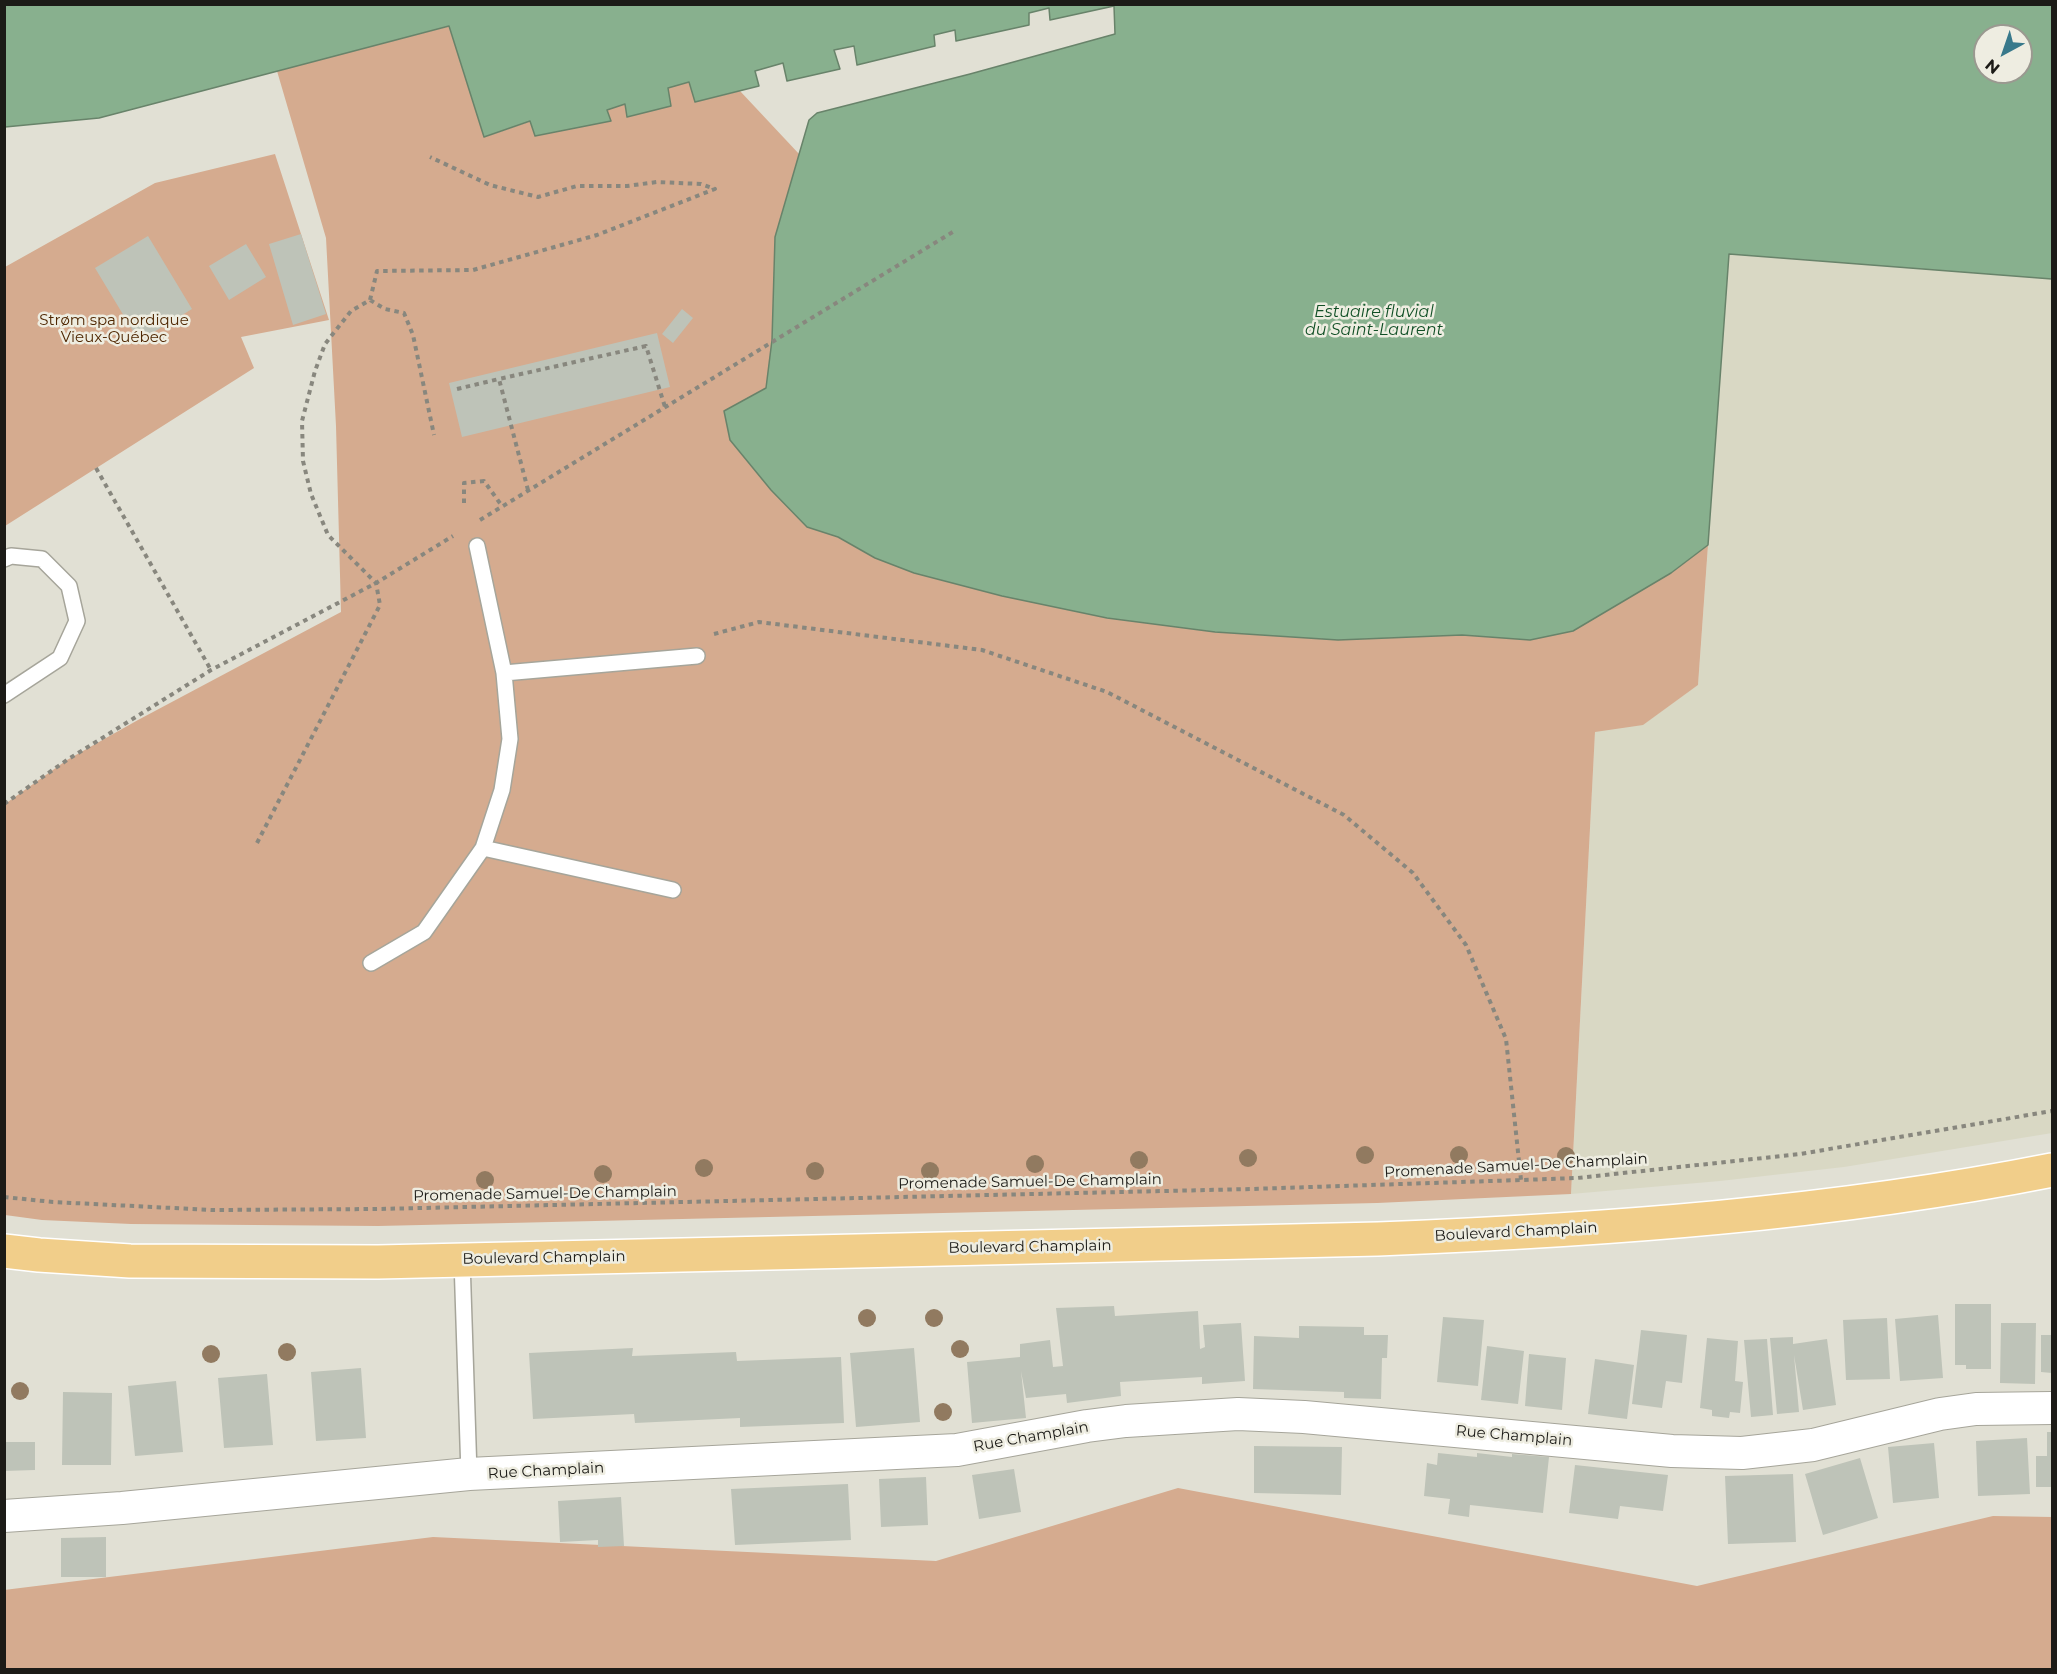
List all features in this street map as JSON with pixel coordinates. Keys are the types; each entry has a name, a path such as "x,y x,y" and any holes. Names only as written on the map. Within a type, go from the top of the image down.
{"main road":[{"name":"Boulevard Champlain","path":"4,1251 130,1261 378,1262 1330,1240 1496,1234 1724,1217 1837,1204 2052,1170"}],"street":[{"name":"Rue Champlain","path":"4,1516 122,1508 470,1474 957,1450 1126,1421 1238,1414 1304,1417 1672,1451 1742,1453 1813,1445 1940,1414 1976,1409 2052,1408"}],"lane":[{"path":"371,963 424,932 483,848 502,790 510,739 504,673 477,546"},
{"path":"4,559 11,556 42,559 69,586 77,621 60,658 4,696"},
{"path":"504,673 697,656"},
{"path":"483,848 673,890"},
{"path":"462,1260 470,1474"}],"path":[{"path":"257,843 380,605 376,583 328,535 311,494 303,461 302,422 315,371 325,344 351,311 370,300 377,271 473,270 597,235 715,189 700,184 657,182 627,186 577,186 538,197 490,185 430,157"},
{"path":"473,524 956,230"},
{"path":"370,300 385,309 404,314 413,335 434,435"},
{"path":"457,389 646,346 665,407"},
{"path":"499,379 528,490"},
{"path":"96,468 211,670"},
{"path":"464,503 464,483 484,481 502,506"},
{"path":"4,804 67,760 211,670 376,583 453,536"},
{"path":"714,634 759,622 982,650 1107,692 1344,815 1413,873 1466,945 1506,1039 1521,1180"},
{"name":"Promenade Samuel-De Champlain","path":"4,1197 53,1203 190,1209 358,1210 1252,1189 1521,1180 1610,1174 1800,1154 2052,1111"}],"shaded area":[{"path":"1729,254 2052,279 2052,1133 1844,1167 1571,1194 1595,731 1643,724 1698,685"}],"green space":[{"path":"450,26 485,137 531,121 535,136 610,121 607,110 625,104 627,116 671,106 667,88 690,82 695,102 740,91 800,155 775,237 772,340 766,389 724,411 730,440 771,490 807,527 838,537 875,558 914,573 1002,596 1107,618 1215,632 1338,640 1462,635 1530,640 1671,573 1708,545 1698,685 1643,725 1595,732 1571,1194 1377,1203 378,1226 131,1224 42,1220 5,1215 5,804 67,760 341,612 336,426 326,238 277,71"},
{"name":"Strøm spa nordique Vieux-Québec","path":"275,154 329,320 241,337 254,368 5,526 5,267 155,183"},
{"path":"1178,1488 1697,1586 1993,1516 2052,1517 2052,1669 5,1670 4,1590 433,1537 936,1561"}],"water":[{"name":"Estuaire fluvial du Saint-Laurent","path":"5,4 2052,5 2052,279 1729,254 1708,545 1671,573 1573,631 1530,640 1462,635 1338,640 1215,632 1107,618 1002,596 914,573 875,558 838,537 807,527 771,490 730,440 724,411 766,388 772,340 775,237 809,120 817,113 1115,34 1114,6 1050,20 1049,8 1029,13 1029,25 956,41 955,30 934,35 935,46 857,65 854,46 834,50 840,69 787,81 783,63 755,71 759,86 695,102 689,82 668,88 671,106 627,117 625,104 607,110 611,121 535,136 530,121 484,137 449,26 99,118 5,127"}],"building":[{"path":"301,234 326,314 293,325 269,244"},
{"path":"148,236 192,309 139,341 95,268"},
{"path":"246,244 266,277 229,300 209,266"},
{"path":"682,309 693,318 673,343 662,334"},
{"path":"657,333 670,387 462,437 449,383"},
{"path":"1955,1304 1991,1304 1991,1369 1966,1369 1966,1365 1955,1365"},
{"path":"1114,1306 1115,1316 1198,1311 1200,1349 1205,1347 1203,1325 1241,1323 1245,1381 1202,1384 1202,1377 1120,1382 1121,1396 1067,1403 1066,1394 1026,1398 1021,1371 1026,1418 972,1423 967,1362 1020,1357 1020,1344 1050,1340 1053,1367 1063,1366 1056,1308"},
{"path":"1938,1315 1943,1378 1900,1381 1895,1319"},
{"path":"1443,1317 1484,1320 1478,1386 1437,1382"},
{"path":"1887,1318 1890,1379 1846,1380 1843,1320"},
{"path":"2001,1323 2036,1323 2035,1384 2000,1383"},
{"path":"1299,1326 1364,1327 1364,1335 1388,1335 1387,1358 1382,1358 1381,1399 1344,1398 1344,1392 1253,1389 1254,1336 1299,1338"},
{"path":"1641,1330 1687,1335 1682,1383 1666,1381 1662,1408 1632,1404"},
{"path":"2041,1335 2052,1335 2052,1373 2041,1372"},
{"path":"1793,1337 1793,1344 1827,1339 1836,1405 1803,1410 1794,1355 1799,1412 1777,1414 1770,1338"},
{"path":"1707,1338 1738,1341 1735,1381 1743,1382 1740,1413 1730,1412 1729,1418 1712,1416 1712,1410 1700,1408"},
{"path":"1767,1339 1773,1415 1751,1417 1744,1340"},
{"path":"1487,1346 1524,1351 1518,1404 1481,1400"},
{"path":"633,1348 632,1356 736,1352 737,1361 841,1357 844,1423 740,1427 740,1418 635,1423 634,1414 533,1419 529,1353"},
{"path":"914,1348 920,1422 856,1427 850,1353"},
{"path":"1529,1354 1566,1358 1562,1410 1525,1406"},
{"path":"1595,1359 1634,1365 1627,1419 1588,1414"},
{"path":"361,1368 366,1438 316,1441 311,1372"},
{"path":"267,1374 273,1445 224,1448 218,1378"},
{"path":"176,1381 183,1452 135,1456 128,1386"},
{"path":"63,1392 112,1393 111,1465 62,1465"},
{"path":"2047,1432 2052,1432 2052,1487 2036,1487 2036,1456 2047,1456"},
{"path":"2027,1438 2030,1494 1978,1496 1976,1441"},
{"path":"4,1442 35,1442 35,1470 4,1471"},
{"path":"1934,1443 1939,1498 1893,1503 1888,1447"},
{"path":"1254,1446 1342,1447 1341,1495 1254,1493"},
{"path":"1438,1453 1477,1457 1477,1453 1512,1457 1512,1454 1549,1457 1543,1513 1470,1505 1469,1517 1448,1514 1450,1499 1424,1496 1427,1463 1437,1465"},
{"path":"1860,1458 1878,1518 1823,1535 1805,1474"},
{"path":"1575,1465 1668,1475 1663,1511 1620,1506 1618,1519 1569,1513"},
{"path":"1014,1469 1021,1512 979,1519 972,1475"},
{"path":"1793,1474 1796,1542 1728,1544 1725,1476"},
{"path":"926,1477 928,1525 881,1527 879,1479"},
{"path":"848,1484 851,1540 735,1545 731,1489"},
{"path":"621,1497 624,1546 598,1547 598,1540 560,1542 558,1501"},
{"path":"106,1537 106,1577 61,1577 61,1538"}]}
